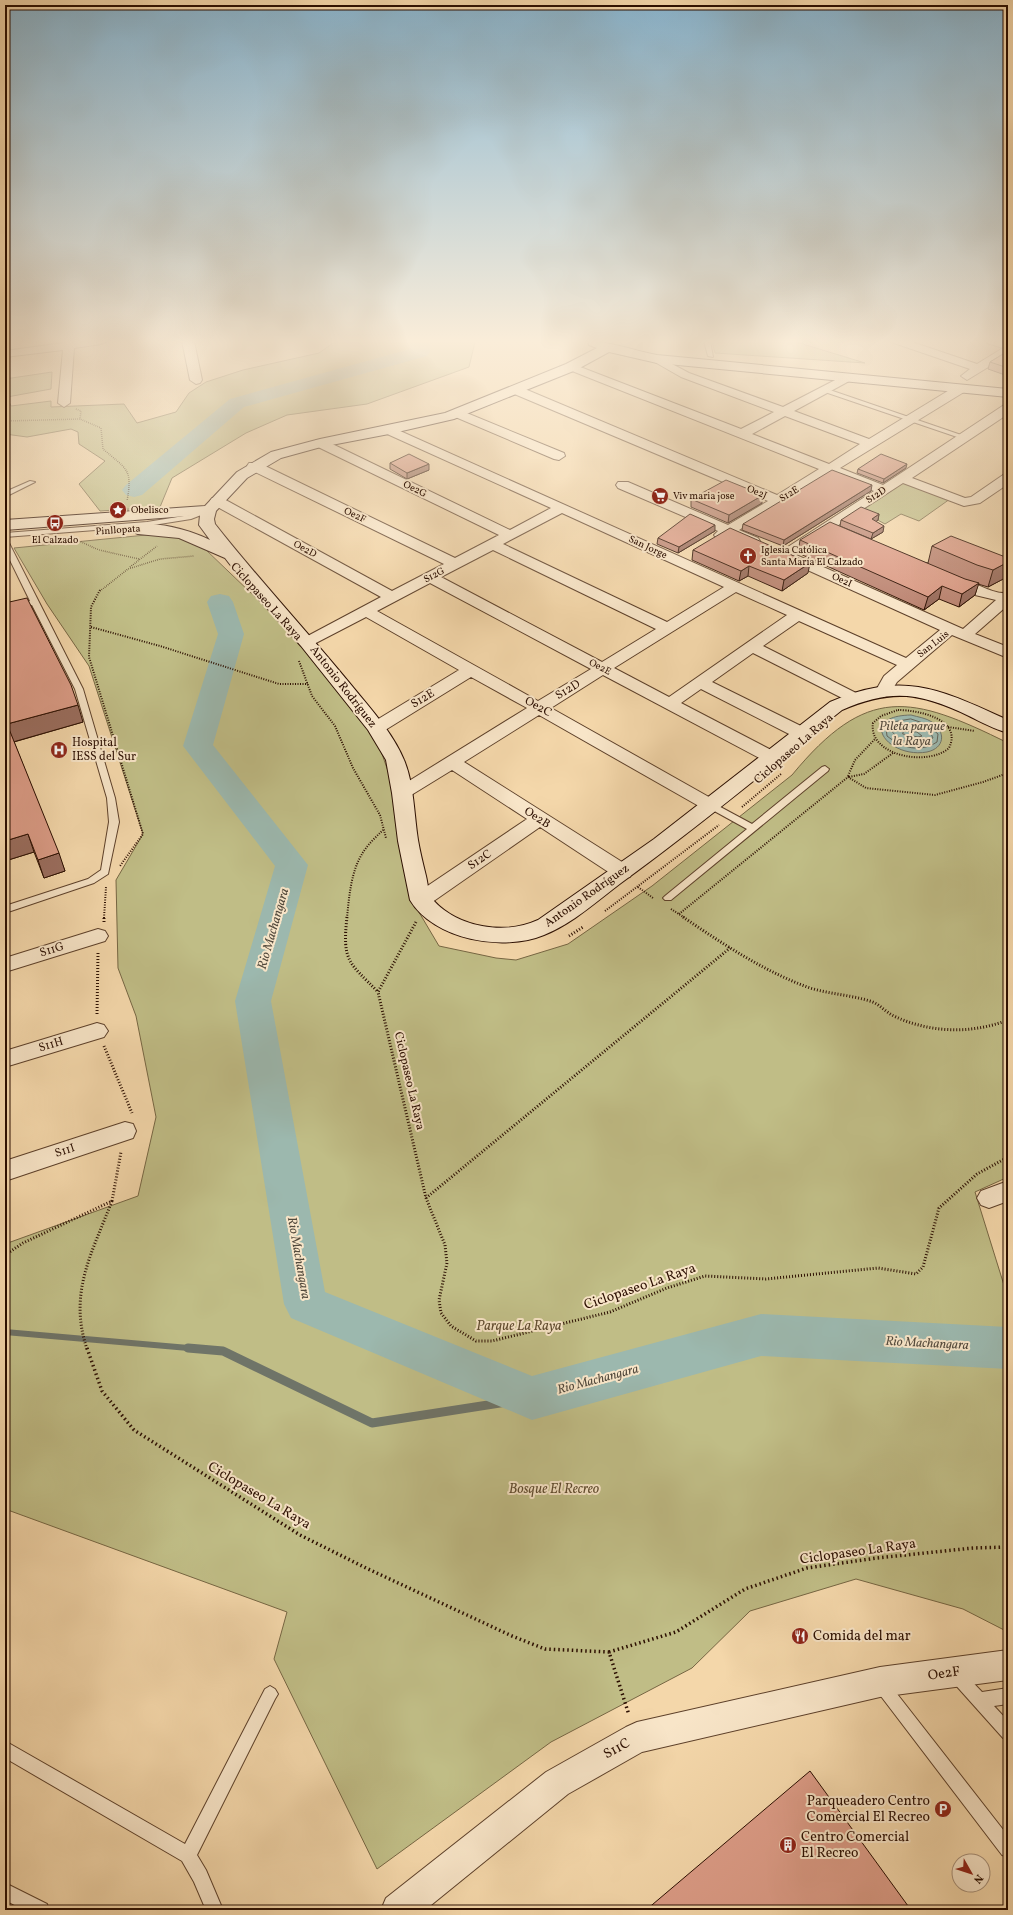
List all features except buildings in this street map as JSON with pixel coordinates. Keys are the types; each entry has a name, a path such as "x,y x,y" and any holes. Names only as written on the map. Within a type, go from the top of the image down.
{"street":[{"path":"211,510 242,475 254,466 276,455 320,443 387,430"},
{"name":"San Jorge","path":"390,430 907,664"},
{"path":"498,430 559,456"},
{"name":"Oe2J","path":"612,430 778,500"},
{"path":"733,430 884,490"},
{"path":"742,434 749,430"},
{"path":"834,430 871,444"},
{"name":"S12E","path":"710,542 893,430"},
{"name":"S12D","path":"784,554 976,430"},
{"name":"Oe2G","path":"320,443 510,535"},
{"name":"Oe2F","path":"254,466 455,564"},
{"path":"901,478 964,502 976,500 1008,478"},
{"name":"Oe2I","path":"623,485 784,554 950,629"},
{"name":"S12G","path":"303,650 366,611 561,508"},
{"name":"Pinllopata","path":"5,537 78,533 211,510"},
{"name":"Antonio Rodríguez","path":"211,510 207,525 303,650 376,728 395,760 402,793 408,841 421,900 442,920 467,929 483,933 516,935 532,932 551,922 623,872 836,706 854,698 883,692 911,691 934,695 1008,727"},
{"name":"Oe2D","path":"211,510 392,597"},
{"name":"Pinllopata","path":"5,526 135,523"},
{"name":"Antonio Rodríguez","path":"135,523 174,531 202,541 232,558"},
{"path":"826,527 840,533"},
{"path":"492,544 667,628"},
{"path":"678,561 691,554"},
{"path":"939,575 980,592 1008,597"},
{"name":"Oe2E","path":"429,578 771,757"},
{"name":"S12D","path":"402,793 734,587"},
{"name":"San Luis","path":"883,692 890,679 950,629 965,635 1008,597"},
{"name":"Oe2C","path":"366,611 710,805"},
{"path":"669,704 797,615"},
{"path":"965,635 1008,653"},
{"path":"752,646 854,698"},
{"name":"S12E","path":"376,728 471,670"},
{"path":"700,682 801,733"},
{"name":"Oe2B","path":"452,762 623,872"},
{"name":"S12C","path":"421,900 539,819"},
{"name":"S11G","path":"5,965 98,936"},
{"name":"S11H","path":"5,1059 97,1031"},
{"name":"S11I","path":"5,1171 125,1131"},
{"name":"Oe2F","path":"880,1682 1008,1665"},
{"name":"S11C","path":"398,1910 557,1783 636,1738 880,1682"}],"lane":[{"path":"942,430 965,438"},
{"path":"5,495 32,482"},
{"path":"5,526 151,518 211,510"},
{"path":"5,537 147,524 192,517 211,510"},
{"path":"5,544 79,689 111,798 114,822 105,872 91,881 5,910"},
{"path":"5,610 34,602"},
{"path":"667,902 753,828 825,769"},
{"path":"710,805 753,828"},
{"path":"954,1672 1008,1733"},
{"path":"880,1682 1008,1849"},
{"path":"188,1855 270,1694"},
{"path":"978,1700 1008,1696"},
{"path":"5,1748 188,1855 200,1876 215,1910"},
{"path":"5,1891 41,1910"}],"path":[{"path":"101,430 103,449 126,468 131,480 127,505 135,523"},
{"path":"128,569 139,559 162,543 174,531"},
{"path":"78,533 77,539 89,547 139,559"},
{"path":"118,869 143,834 89,657 91,607 95,597 102,587 114,576 128,569 175,556 200,557"},
{"path":"91,627 160,646 279,684 308,684"},
{"name":"Ciclopaseo La Raya","path":"303,650 308,684 312,696 335,726 353,768 380,815 388,845"},
{"path":"911,710 930,715 945,724 951,732 953,740 950,747 943,753 919,758 893,753 882,747 875,739 871,731 872,723 875,720 887,712 911,710"},
{"path":"848,777 855,760 875,739"},
{"path":"679,914 848,777 864,774 893,753"},
{"path":"848,777 866,788 935,795 983,782 1008,772"},
{"name":"Ciclopaseo La Raya","path":"600,914 638,887 730,816 782,773"},
{"path":"384,829 362,853 354,871 350,891 345,944 348,959 354,968 378,992 417,919"},
{"name":"Ciclopaseo La Raya","path":"110,881 106,887 104,926 98,936 97,1031 132,1113 125,1131 112,1201 82,1280 80,1322 102,1391 134,1430 300,1535 366,1568 440,1601 512,1636 545,1649 609,1652 676,1632 745,1588 807,1568 877,1558 973,1548 1008,1547"},
{"path":"638,887 655,899"},
{"path":"667,902 679,914 730,948 779,974 807,986 872,1001 894,1016 915,1024 943,1030 984,1028 1008,1020"},
{"path":"568,936 587,924"},
{"path":"426,1198 730,948"},
{"name":"Ciclopaseo La Raya","path":"378,992 426,1198 445,1245 447,1263 439,1300 441,1313 453,1327 476,1341 492,1341 610,1312 667,1288 705,1276 766,1279 878,1268 916,1274 923,1268 939,1208 977,1174 1008,1157"},
{"path":"5,1255 23,1243 112,1201"},
{"path":"609,1652 636,1738"}],"green space":[{"path":"5,430 63,430 27,437 5,434"},
{"path":"74,430 252,430 172,478 160,507 100,511 79,484 105,461 79,444 78,432"},
{"path":"904,482 950,499 919,521 901,514 885,524 859,510"},
{"name":"Parque La Raya","path":"146,535 180,536 204,548 303,643 373,728 397,797 410,897 439,946 496,958 516,960 568,944 652,886 792,775 819,746 844,725 868,712 892,707 917,708 944,715 1008,743 1008,1177 975,1192 1008,1298 1008,1632 963,1609 856,1579 750,1611 692,1668 551,1742 377,1869 274,1659 287,1612 5,1509 5,1244 138,1196 156,1117 136,1016 118,968 116,880 143,834 89,666 47,604 14,548"}],"water":[{"name":"Pileta parque la Raya","path":"911,715 932,722 940,730 942,739 933,750 927,752 913,752 900,749 890,744 884,736 882,729 885,722 894,717"}],"waterway":[{"path":"134,490 205,430"},
{"name":"Rio Machangara","path":"220,602 231,634 198,746 292,865 253,1001 306,1304 532,1398 761,1335 1008,1348"},
{"path":"5,1332 200,1349"},
{"path":"188,1348 223,1351 372,1423 532,1398"}],"place":[{"name":"Viv maria jose","path":"660,496"},
{"name":"Obelisco","path":"118,510"},
{"name":"El Calzado","path":"55,523"},
{"name":"Iglesia Católica Santa María El Calzado","path":"748,556"},
{"name":"Hospital IESS del Sur","path":"59,750"},
{"name":"Comida del mar","path":"800,1636"},
{"name":"Parqueadero Centro Comercial El Recreo","path":"943,1809"},
{"name":"Centro Comercial El Recreo","path":"788,1845"}],"park label":[{"name":"Bosque El Recreo","path":"554,1489"}]}
